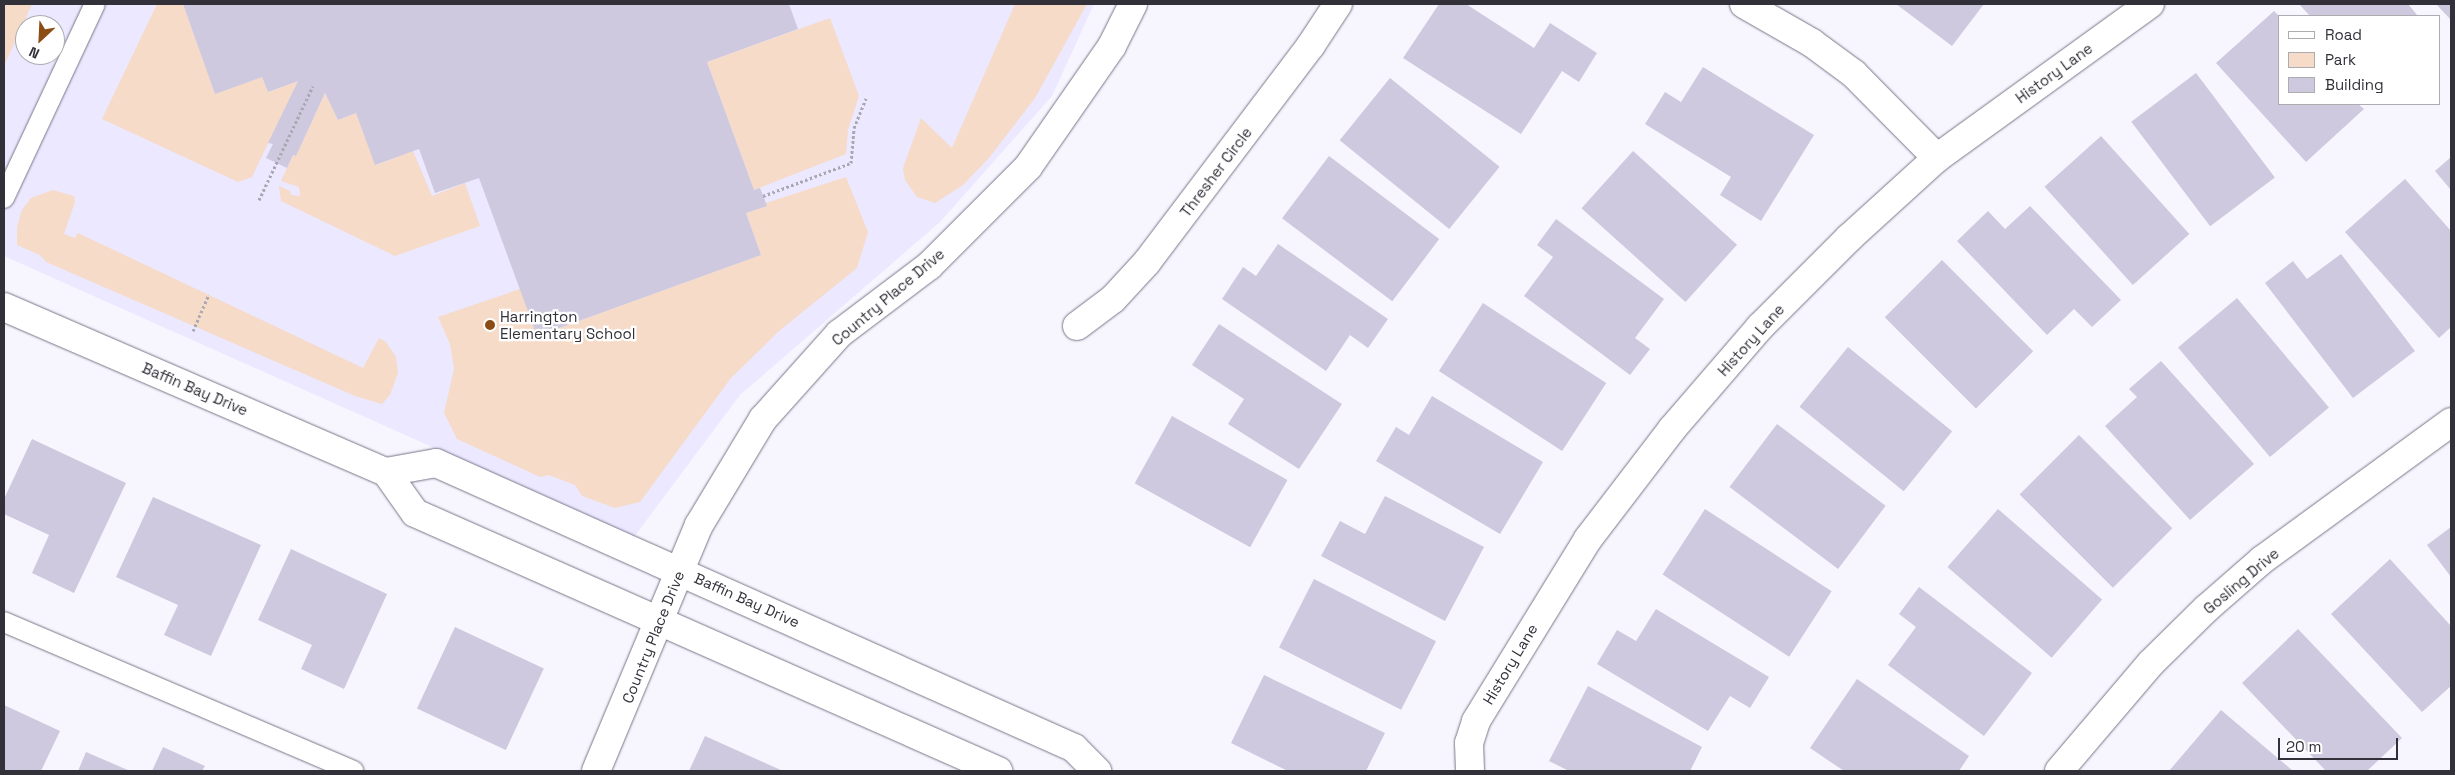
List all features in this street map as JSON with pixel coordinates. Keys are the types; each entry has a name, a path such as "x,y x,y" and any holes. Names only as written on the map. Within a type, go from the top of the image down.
{"street":[{"name":"Country Place Drive","path":"596,771 699,525 764,419 839,334 928,266 1028,167 1112,46 1133,4"},
{"name":"Thresher Circle","path":"1077,326 1113,299 1147,262 1312,46 1338,4"},
{"path":"1744,4 1812,43 1854,74 1937,158"},
{"name":"History Lane","path":"1470,771 1469,743 1476,721 1518,649 1588,539 1672,428 1760,327 1849,238 1937,158 2150,4"},
{"name":"Baffin Bay Drive","path":"4,307 386,472 436,463 680,570 1074,748 1097,771"},
{"name":"Gosling Drive","path":"2059,771 2151,662 2207,608 2262,560 2451,422"},
{"path":"386,472 415,513 998,771"}],"lane":[{"path":"4,198 95,4"},
{"path":"4,622 354,771"}],"path":[{"path":"259,200 313,86"},
{"path":"763,196 851,163 854,128 866,98"},
{"path":"193,331 209,294"}],"shaded area":[{"name":"Harrington Elementary School","path":"4,4 1094,4 1052,96 940,222 740,395 634,537 4,256"}],"green space":[{"path":"4,4 32,4 27,15 15,15 15,42 4,66"},
{"path":"157,4 183,4 215,93 262,77 268,92 298,81 252,177 238,182 102,119"},
{"path":"1015,4 1087,4 1035,98 989,158 963,185 935,203 917,197 905,180 903,168 921,118 952,148"},
{"path":"830,18 859,96 848,130 846,154 754,190 707,62"},
{"path":"325,93 338,120 356,113 376,165 413,151 432,196 465,183 480,226 395,256 281,201 279,186 290,191 291,195 300,196 299,187 281,181 293,155 296,156"},
{"path":"846,177 868,232 857,268 779,331 731,378 640,502 615,508 582,496 575,485 549,475 540,477 457,439 444,413 454,369 450,344 438,317 520,289 537,336 761,255 746,213 766,206 766,203"},
{"path":"53,190 74,196 75,202 64,234 75,238 78,233 363,368 379,338 386,342 396,357 398,373 390,395 382,404 355,396 46,262 40,255 17,245 17,227 22,210 31,198"}],"building":[{"path":"183,4 789,4 798,29 707,62 754,190 760,188 767,206 746,213 761,255 537,336 479,178 435,193 419,149 375,165 356,113 338,120 325,93 296,156 293,155 287,168 266,158 273,144 268,143 298,81 268,92 262,77 215,94"},
{"path":"1439,4 1466,4 1534,48 1550,23 1597,53 1579,82 1562,71 1521,134 1403,58"},
{"path":"1896,4 1984,4 1952,46"},
{"path":"2299,4 2408,4 2417,15 2309,15"},
{"path":"2436,4 2451,4 2451,20"},
{"path":"2274,11 2278,15 2278,105 2359,105 2364,109 2306,162 2216,63"},
{"path":"1703,67 1814,135 1761,221 1720,195 1731,177 1645,124 1665,92 1681,102"},
{"path":"2196,73 2275,178 2210,226 2131,122"},
{"path":"1390,78 1500,167 1449,229 1340,140"},
{"path":"2101,136 2189,234 2133,285 2045,187"},
{"path":"1633,151 1737,245 1686,302 1581,208"},
{"path":"1329,156 1439,239 1392,301 1282,218"},
{"path":"2451,157 2451,190 2435,171"},
{"path":"2405,179 2451,231 2451,327 2439,338 2345,232"},
{"path":"2030,206 2121,300 2092,327 2074,309 2047,335 1957,241 1988,211 2005,229"},
{"path":"1556,219 1664,299 1635,338 1650,349 1630,375 1524,296 1553,257 1537,245"},
{"path":"1278,244 1388,319 1368,348 1350,335 1326,371 1222,299 1243,267 1256,276"},
{"path":"2341,254 2415,351 2353,398 2265,283 2293,261 2307,279"},
{"path":"1942,260 2033,351 1976,408 1885,317"},
{"path":"2237,298 2329,408 2270,457 2178,347"},
{"path":"1483,303 1606,383 1562,451 1439,371"},
{"path":"1219,324 1342,404 1299,469 1228,424 1244,399 1192,365"},
{"path":"1848,347 1952,431 1904,491 1800,407"},
{"path":"2161,361 2254,464 2190,520 2105,426 2137,397 2129,389"},
{"path":"1432,396 1543,462 1500,534 1376,461 1396,427 1409,435"},
{"path":"1172,416 1287,480 1250,547 1135,483"},
{"path":"1777,424 1886,506 1838,569 1729,487"},
{"path":"2079,435 2172,528 2113,588 2020,494"},
{"path":"32,439 126,483 74,593 32,573 49,535 4,514 4,499"},
{"path":"1385,496 1484,547 1445,621 1321,556 1340,521 1365,534"},
{"path":"153,497 261,545 211,656 164,635 178,605 116,577"},
{"path":"1705,509 1832,591 1789,657 1663,574"},
{"path":"1998,509 2102,600 2052,658 1947,567"},
{"path":"2451,527 2451,577 2427,545"},
{"path":"291,549 387,594 344,689 301,669 312,645 258,620"},
{"path":"2390,559 2451,626 2451,686 2422,712 2331,614"},
{"path":"1314,579 1436,641 1401,710 1279,648"},
{"path":"1919,587 2032,673 1984,736 1888,665 1916,627 1899,614"},
{"path":"1656,609 1769,677 1750,708 1730,696 1708,731 1597,664 1617,630 1636,641"},
{"path":"455,627 544,668 506,750 417,709"},
{"path":"2298,629 2402,738 2367,771 2326,771 2242,683"},
{"path":"1264,675 1385,733 1366,771 1288,771 1231,743"},
{"path":"1857,679 1969,756 1959,771 1844,771 1810,748"},
{"path":"1588,686 1702,747 1690,771 1569,771 1549,761"},
{"path":"4,705 60,731 41,771 4,771"},
{"path":"2221,710 2293,771 2169,771"},
{"path":"705,736 783,771 689,771"},
{"path":"163,747 205,766 202,771 152,771"},
{"path":"86,752 130,771 78,771"}],"place":[{"name":"Harrington Elementary School","path":"490,325"}]}
